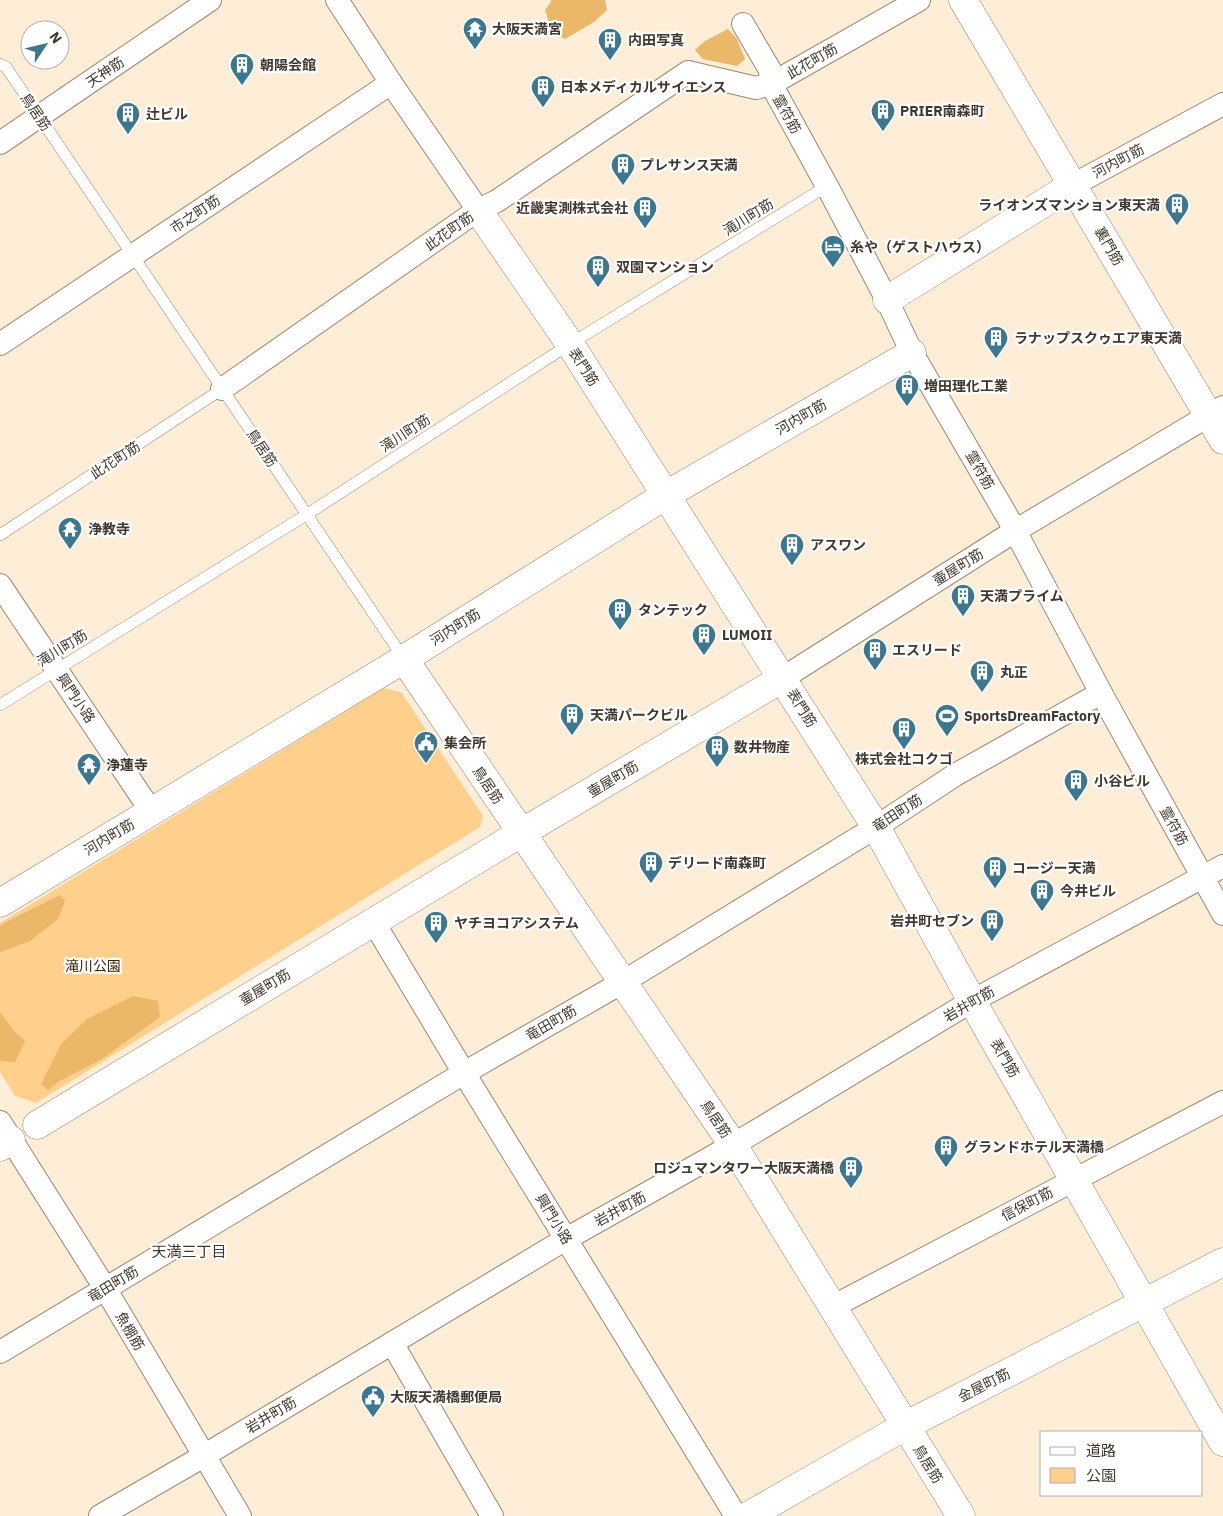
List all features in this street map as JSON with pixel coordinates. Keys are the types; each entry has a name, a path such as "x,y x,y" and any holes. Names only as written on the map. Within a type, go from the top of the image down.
{"street":[{"name":"天神筋","path":"0,143 210,0"},
{"name":"表門筋","path":"337,0 391,83 570,344 876,826 972,1001 1223,1442"},
{"name":"此花町筋","path":"222,389 478,210 497,201 688,72 756,88 771,84 919,0"},
{"name":"裏門筋","path":"963,0 1073,185 1216,412 1223,440"},
{"name":"霊符筋","path":"743,24 770,70 771,84 887,300 912,353 1015,531 1202,879 1223,914"},
{"name":"市之町筋","path":"0,344 391,83"},
{"name":"河内町筋","path":"887,300 1073,185 1223,104"},
{"name":"河内町筋","path":"0,903 404,660 666,495 912,353"},
{"name":"壷屋町筋","path":"4,1136 37,1125 520,833 783,678 1015,531 1216,412"},
{"name":"興門小路","path":"0,585 151,811"},
{"name":"鳥居筋","path":"404,660 733,1145 961,1516"},
{"name":"竜田町筋","path":"0,1352 464,1073 623,982 955,776 1101,693"},
{"name":"岩井町筋","path":"100,1516 566,1239 733,1145 972,1001 1202,879 1223,866"},
{"name":"興門小路","path":"373,922 736,1516"},
{"name":"信保町筋","path":"832,1307 1223,1102"},
{"name":"魚棚筋","path":"4,1136 104,1288 240,1516"},
{"name":"金屋町筋","path":"748,1516 905,1426 1223,1262"},
{"path":"392,1343 492,1516"}],"lane":[{"name":"鳥居筋","path":"0,64 6,68 404,660"},
{"name":"滝川町筋","path":"0,705 306,515 570,344 827,186"},
{"name":"此花町筋","path":"0,535 222,389"}],"green space":[{"name":"滝川公園","path":"384,688 401,692 483,816 480,827 36,1103 15,1096 0,1072 0,923"}],"shaded area":[{"path":"551,0 605,0 607,10 594,22 565,39 553,31 545,10"},
{"path":"728,29 737,39 745,59 737,66 703,59 695,50 705,41"},
{"path":"60,895 65,901 58,919 30,941 0,952 0,926"},
{"path":"133,996 158,1001 160,1017 102,1059 58,1082 48,1090 41,1084 61,1044 87,1019"},
{"path":"0,1012 14,1031 25,1041 15,1062 0,1061"}],"place":[{"name":"大阪天満宮","path":"475,50"},
{"name":"内田写真","path":"610,61"},
{"name":"朝陽会館","path":"242,86"},
{"name":"日本メディカルサイエンス","path":"543,108"},
{"name":"PRIER南森町","path":"883,132"},
{"name":"辻ビル","path":"128,135"},
{"name":"プレサンス天満","path":"623,186"},
{"name":"ライオンズマンション東天満","path":"1177,226"},
{"name":"近畿実測株式会社","path":"645,229"},
{"name":"糸や（ゲストハウス）","path":"833,268"},
{"name":"双園マンション","path":"598,288"},
{"name":"ラナップスクゥエア東天満","path":"996,359"},
{"name":"増田理化工業","path":"907,407"},
{"name":"浄教寺","path":"70,550"},
{"name":"アスワン","path":"792,566"},
{"name":"天満プライム","path":"963,617"},
{"name":"タンテック","path":"620,631"},
{"name":"LUMOII","path":"704,656"},
{"name":"エスリード","path":"875,671"},
{"name":"丸正","path":"982,693"},
{"name":"天満パークビル","path":"572,736"},
{"name":"SportsDreamFactory","path":"947,737"},
{"name":"株式会社コクゴ","path":"904,750"},
{"name":"集会所","path":"426,764"},
{"name":"数井物産","path":"717,768"},
{"name":"浄蓮寺","path":"89,786"},
{"name":"小谷ビル","path":"1076,802"},
{"name":"デリード南森町","path":"651,884"},
{"name":"コージー天満","path":"995,889"},
{"name":"今井ビル","path":"1042,912"},
{"name":"岩井町セブン","path":"992,942"},
{"name":"ヤチヨコアシステム","path":"436,944"},
{"name":"グランドホテル天満橋","path":"946,1168"},
{"name":"ロジュマンタワー大阪天満橋","path":"851,1189"},
{"name":"大阪天満橋郵便局","path":"373,1418"}],"district":[{"name":"天満三丁目","path":"189,1251"}]}
